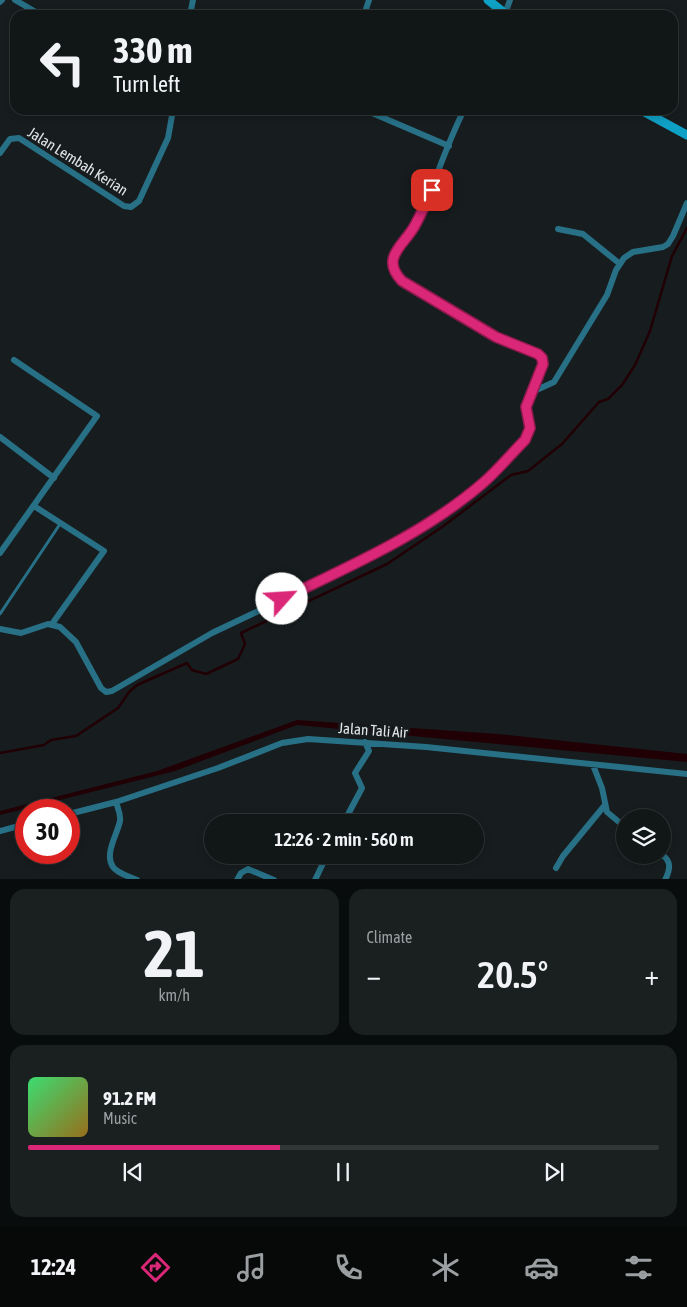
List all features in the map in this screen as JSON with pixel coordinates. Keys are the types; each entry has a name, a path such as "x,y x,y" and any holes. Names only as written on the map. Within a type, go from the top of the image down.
{"street":[{"path":"15,0 32,10"},
{"path":"488,0 501,10"},
{"name":"Jalan Lembah Kerian","path":"0,153 10,139 19,138 124,206 131,207 139,201 168,139 172,115"},
{"path":"377,115 448,146"},
{"path":"0,629 23,633 46,624 60,627 76,642 103,690 112,691 212,633 351,567 406,537 484,482 525,440 530,428 526,411 530,393 543,364 542,358 538,354 487,332 402,281 393,269 393,259 396,250 414,227 432,190 462,115"},
{"path":"657,115 687,135"},
{"path":"530,393 554,382 607,295 624,258 633,252 663,247 668,244 687,203"},
{"path":"558,229 583,234 620,264"},
{"path":"0,553 97,416 14,360"},
{"path":"0,437 54,478"},
{"path":"34,506 104,551 52,624"},
{"name":"Jalan Tali Air","path":"80,811 116,802 218,768 282,742 308,739 366,742 687,774"},
{"path":"348,814 362,788 355,773 369,751 366,742"},
{"path":"593,765 602,788 607,812 616,821"},
{"path":"116,802 120,814 120,822 110,852 110,860 120,872 135,879"},
{"path":"556,868 563,856 605,805"},
{"path":"0,830 15,827"},
{"path":"315,879 323,864"},
{"path":"666,879 670,870 669,864"},
{"path":"238,879 241,873 248,870 271,879"}],"lane":[{"path":"0,614 61,524"}],"shaded area":[{"path":"297,720 498,734 687,754 687,762 297,725 175,771 64,799 47,799 157,771"},
{"path":"15,807 15,811 0,815 0,811"}],"waterway":[{"path":"0,753 44,745 51,740 76,736 118,708 129,692 137,685 187,663 192,670 206,674 238,659 245,644 241,633 387,564 442,527 511,475 528,471 562,444 599,402 608,399 622,385 635,365 650,331 672,256 687,228"}],"route":[{"path":"282,599 351,567 406,537 484,482 525,440 530,431 526,407 543,364 542,358 538,354 496,337 402,281 393,269 393,259 396,250 414,227 432,190"}]}
